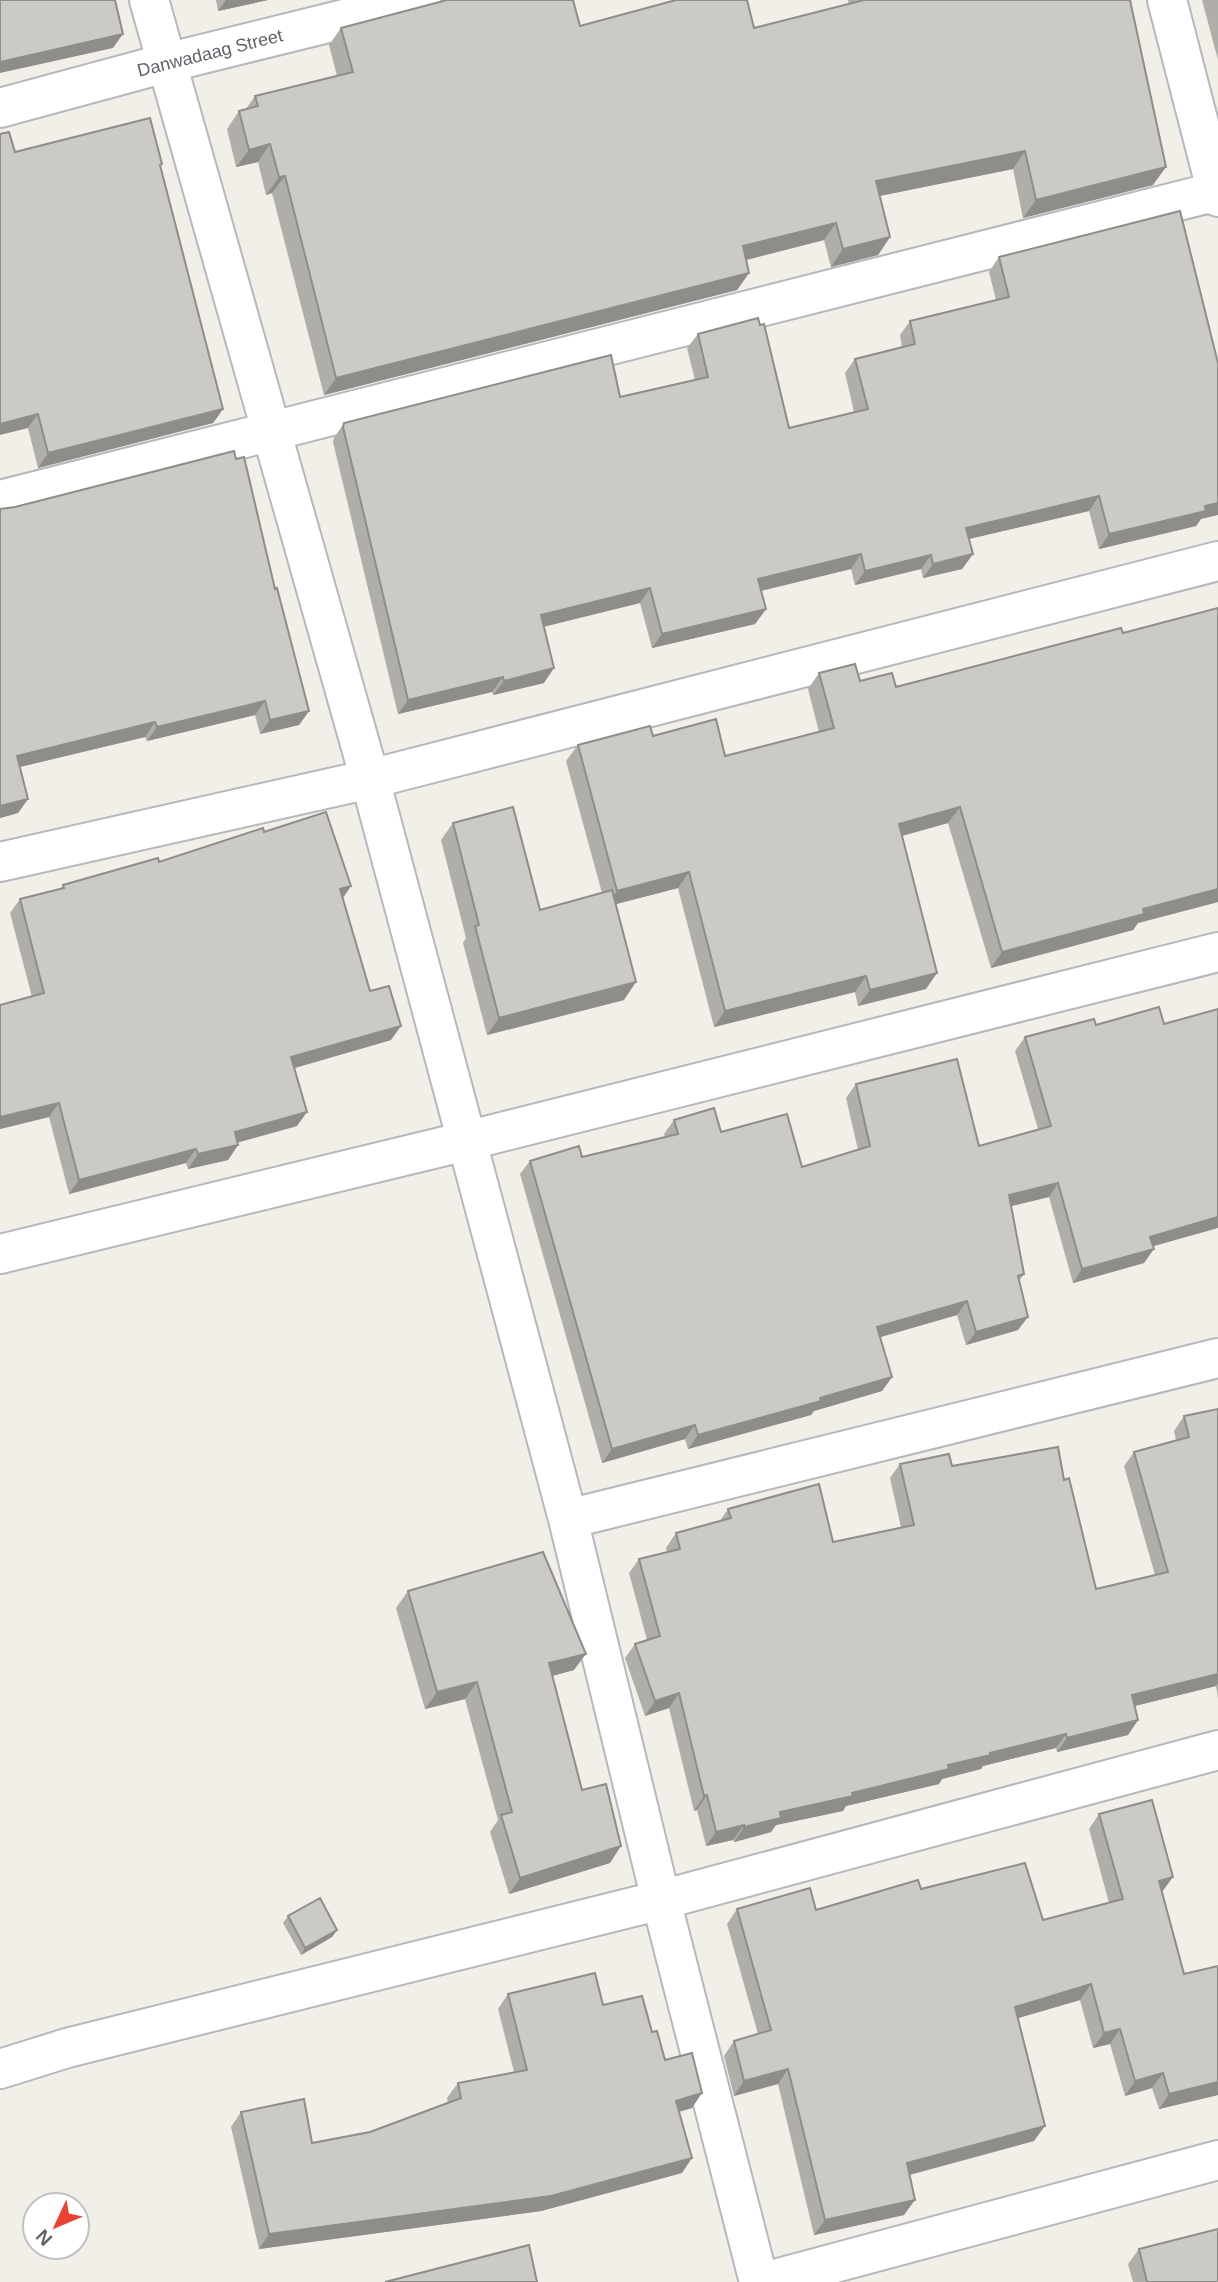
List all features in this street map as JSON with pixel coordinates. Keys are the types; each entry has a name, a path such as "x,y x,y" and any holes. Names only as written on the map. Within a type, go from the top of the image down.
{"street":[{"path":"149,0 370,779 568,1519 661,1900 762,2282 1218,2160"},
{"name":"Danwadaag Street","path":"0,108 421,0"},
{"path":"0,500 1218,193 1167,0"},
{"path":"0,863 370,779 1218,561"},
{"path":"0,1254 466,1141 1218,952"},
{"path":"568,1519 1218,1358"},
{"path":"0,2069 67,2048 661,1900 1218,1750"}],"building":[{"path":"0,0 115,0 123,34 0,62"},
{"path":"447,0 573,0 580,26 676,0 747,0 754,28 864,0 1130,0 1166,167 1036,200 1025,151 876,181 890,237 843,249 836,223 743,246 749,273 336,378 285,176 279,177 270,144 249,150 239,111 258,106 255,96 353,72 341,28"},
{"path":"150,118 223,409 48,453 38,414 0,424 0,134 9,132 15,152"},
{"path":"1180,211 1218,363 1218,503 1205,506 1206,511 1109,534 1099,496 966,528 973,554 933,564 931,555 865,571 861,554 758,579 766,609 662,634 650,588 541,615 554,668 504,681 503,677 408,700 344,423 611,355 620,397 708,377 698,334 758,318 760,325 764,324 789,428 868,409 855,359 915,344 910,321 1009,297 999,257"},
{"path":"234,451 236,459 244,457 275,589 277,588 309,711 270,720 265,701 157,727 155,722 17,756 28,799 0,806 0,509"},
{"path":"1218,608 1218,889 1143,909 1144,914 1002,952 960,807 899,824 937,973 870,990 866,976 725,1011 689,872 617,891 578,745 650,726 653,736 716,719 725,756 834,728 819,673 855,664 860,681 892,673 896,687 1121,628 1123,633"},
{"path":"513,807 540,910 612,890 636,982 499,1018 475,926 479,925 453,823"},
{"path":"326,812 351,886 340,889 370,991 389,986 401,1026 291,1057 307,1112 235,1132 238,1145 198,1154 196,1149 79,1180 59,1103 0,1117 0,1005 44,993 20,899 158,858 159,862 263,828 264,832"},
{"path":"1159,1007 1164,1024 1218,1009 1218,1217 1150,1237 1154,1249 1082,1269 1058,1183 1009,1195 1024,1274 1018,1276 1028,1317 976,1332 967,1301 877,1327 892,1377 820,1398 821,1401 698,1435 695,1425 612,1449 530,1161 579,1146 582,1157 678,1134 674,1120 714,1108 721,1132 787,1114 802,1167 870,1146 856,1084 957,1059 979,1146 1051,1126 1025,1037 1094,1019 1096,1025"},
{"path":"1218,1409 1218,1674 1132,1695 1138,1720 1067,1738 1066,1734 990,1753 991,1755 948,1765 949,1769 852,1793 853,1796 780,1812 781,1818 716,1832 707,1795 704,1796 679,1693 655,1701 635,1644 660,1636 639,1559 680,1549 676,1533 731,1518 728,1509 819,1484 833,1542 914,1525 900,1464 949,1454 952,1466 1058,1447 1064,1480 1069,1478 1096,1589 1168,1572 1134,1452 1189,1437 1184,1416"},
{"path":"543,1552 586,1654 549,1663 582,1790 606,1784 621,1846 520,1878 501,1815 512,1812 477,1682 437,1692 408,1591"},
{"path":"1152,1800 1173,1877 1159,1881 1184,1974 1218,1966 1218,2082 1169,2094 1163,2073 1135,2081 1120,2029 1104,2033 1091,1984 1015,2007 1045,2126 907,2163 915,2200 825,2220 788,2069 744,2081 734,2041 771,2030 737,1909 810,1888 816,1910 918,1880 921,1889 1025,1863 1043,1920 1123,1899 1099,1814"},
{"path":"320,1898 337,1930 305,1948 288,1916"},
{"path":"595,1973 603,2005 642,1996 652,2032 657,2031 665,2060 692,2053 702,2093 676,2101 692,2158 551,2196 269,2234 241,2112 304,2099 312,2143 370,2132 461,2098 458,2083 527,2070 508,1994"},
{"path":"1218,2229 1218,2282 1147,2282 1139,2249"},
{"path":"529,2245 537,2282 385,2282"}]}
